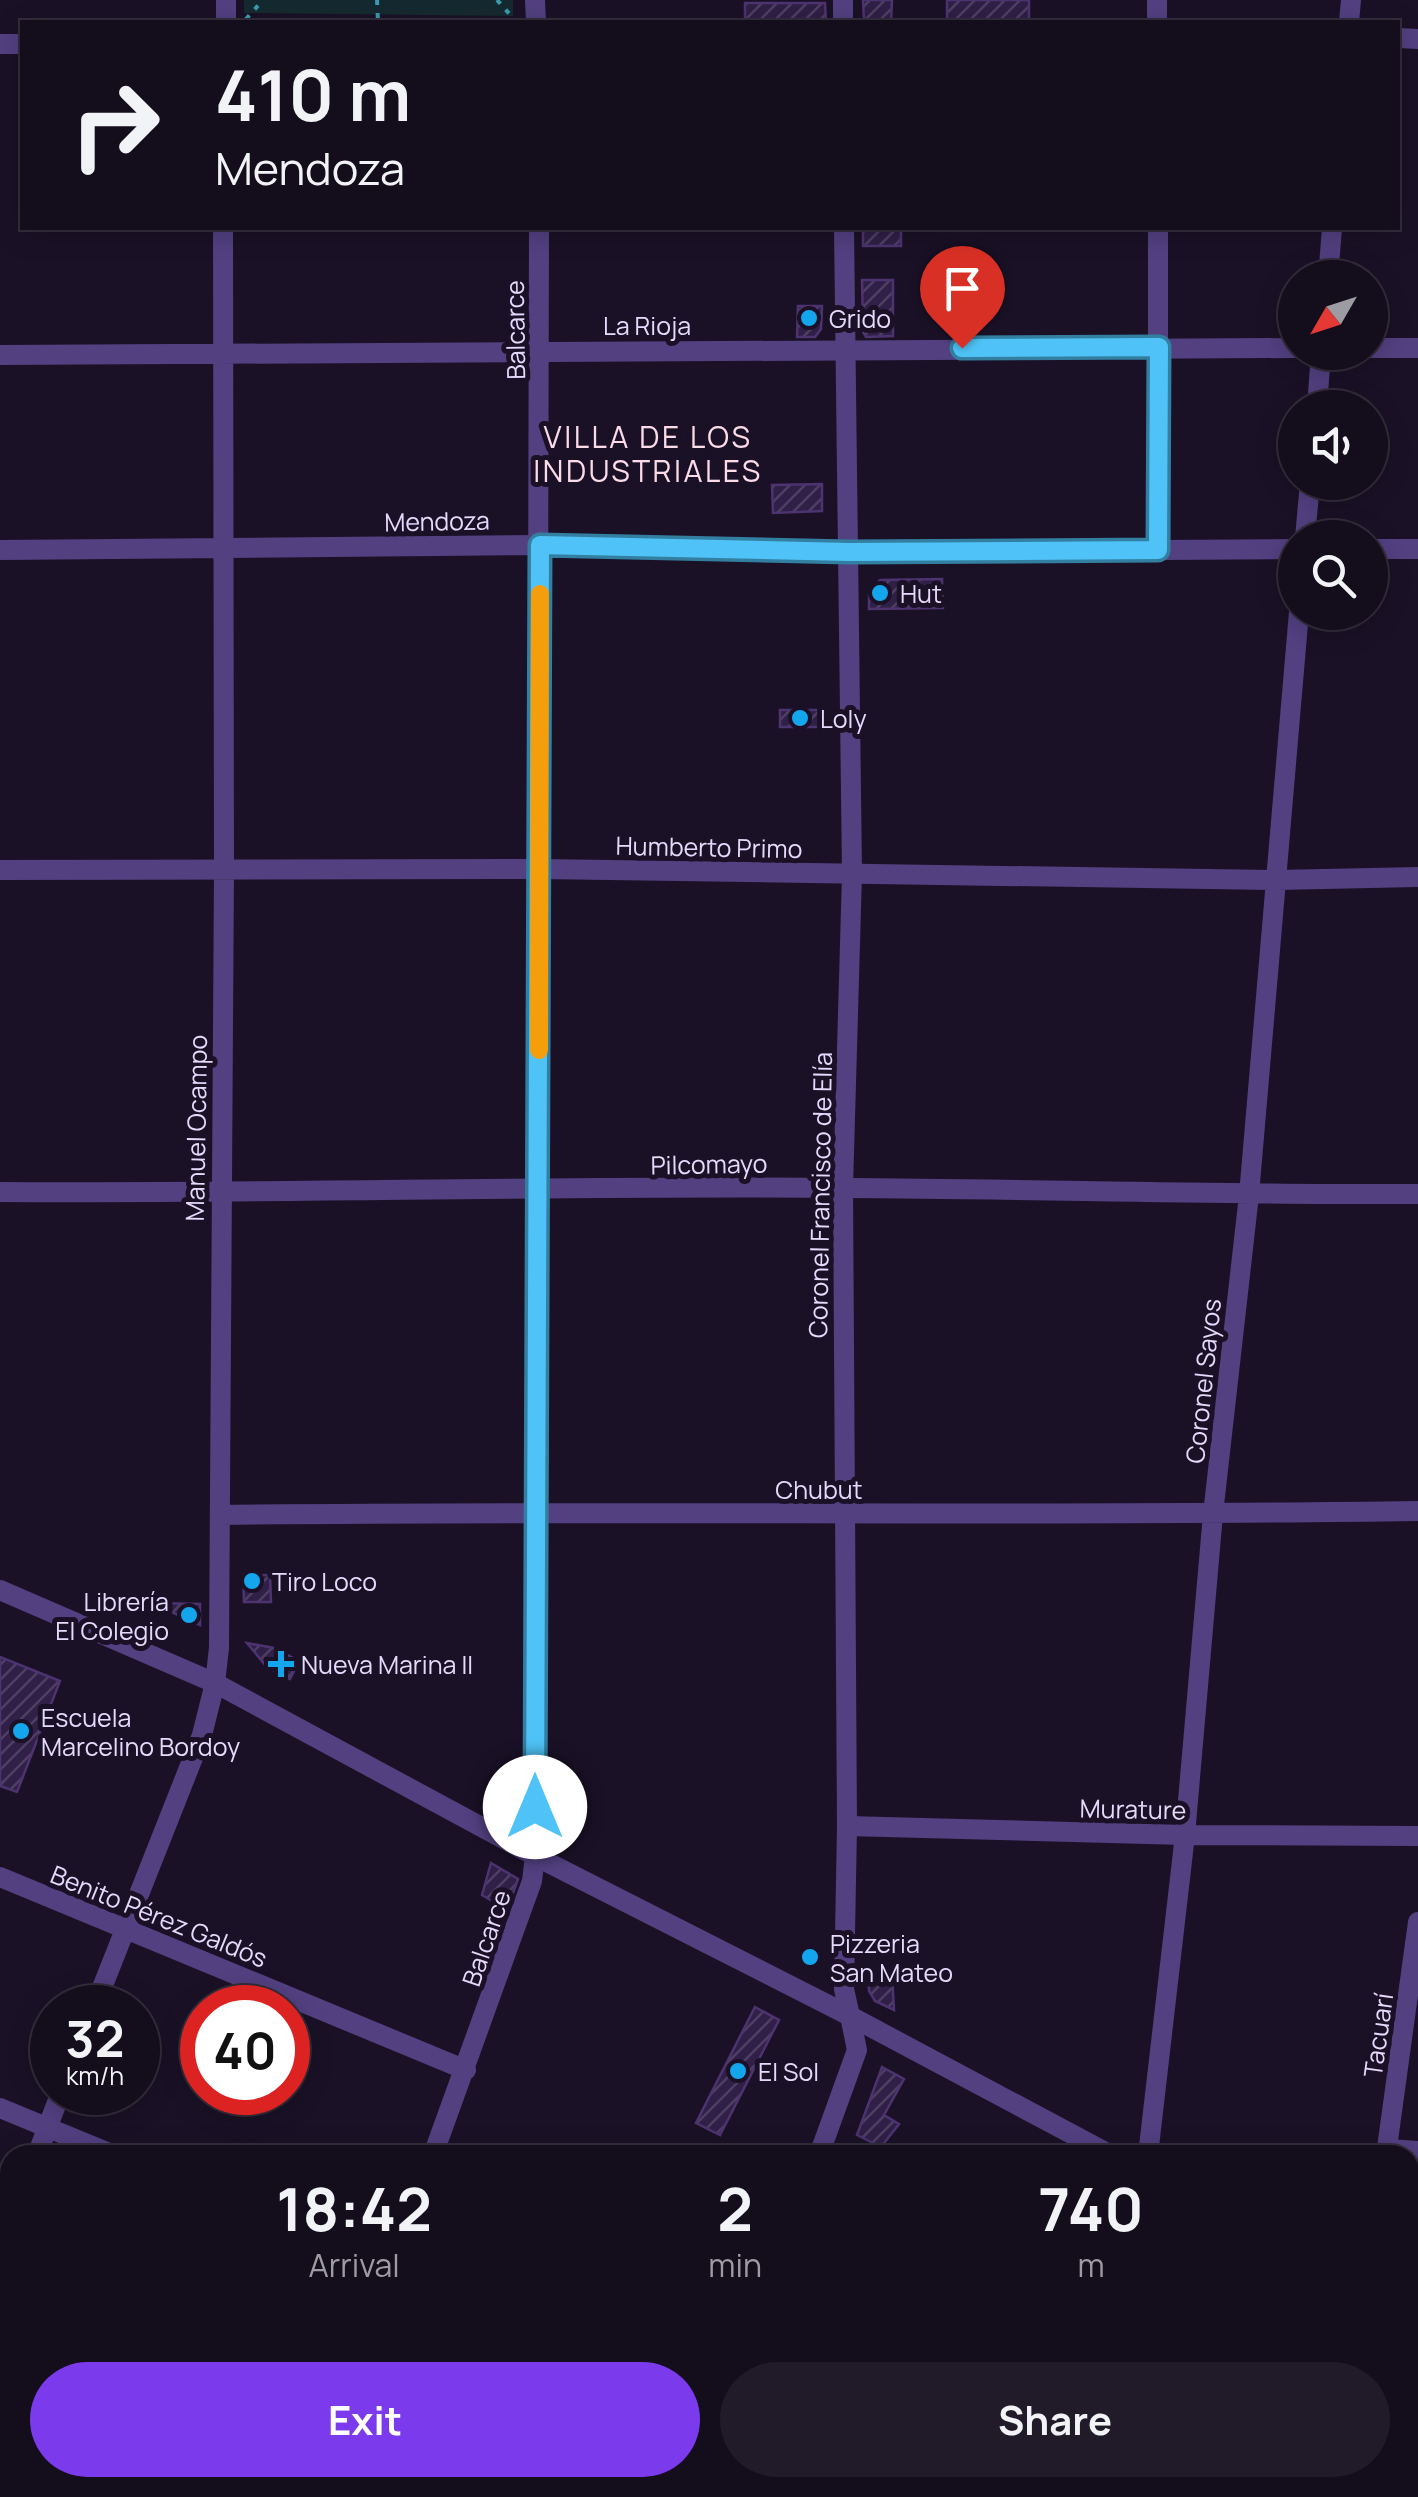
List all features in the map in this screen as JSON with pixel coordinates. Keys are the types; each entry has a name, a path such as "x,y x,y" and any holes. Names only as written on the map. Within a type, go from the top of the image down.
{"street":[{"name":"Manuel Ocampo","path":"103,1985 202,1735 219,1648 223,230"},
{"name":"Balcarce","path":"437,2145 532,1881 536,1856 539,230"},
{"name":"Coronel Francisco de Elía","path":"823,2145 857,2050 844,1989 847,1826 842,1188 852,874 844,230"},
{"path":"1158,230 1158,550"},
{"path":"1329,260 1332,230"},
{"name":"La Rioja","path":"0,355 1278,348"},
{"path":"1388,348 1418,348"},
{"name":"Mendoza","path":"0,550 540,545 849,552 1278,549"},
{"path":"1388,549 1418,549"},
{"name":"Coronel Sayos","path":"1149,2145 1186,1835 1213,1514 1250,1195 1297,630"},
{"name":"Humberto Primo","path":"0,870 540,869 1276,880 1418,878"},
{"name":"Pilcomayo","path":"0,1192 220,1194 842,1188 1418,1194"},
{"name":"Chubut","path":"220,1516 534,1511 1418,1511"},
{"path":"0,1590 215,1684 1092,2145"},
{"name":"Murature","path":"847,1826 1186,1835 1418,1836"},
{"name":"Benito Pérez Galdós","path":"0,1877 466,2070"},
{"name":"Tacuarí","path":"1388,2145 1418,1922"},
{"path":"0,2108 90,2145"},
{"path":"41,2145 52,2115"}],"path":[{"path":"246,20 262,0"},
{"path":"497,0 515,20"}],"shaded area":[{"path":"244,0 513,0 513,16 244,13"}],"building":[{"path":"863,0 892,0 891,20 864,20"},
{"path":"947,0 1029,0 1029,20 947,20"},
{"path":"745,3 825,3 826,20 745,20"},
{"path":"863,230 901,230 901,246 863,246"},
{"path":"862,280 893,280 893,336 866,337 863,332"},
{"name":"Grido","path":"798,306 822,306 821,329 815,337 797,337"},
{"path":"822,484 822,511 773,513 772,485"},
{"path":"942,579 943,608 869,609 869,595 880,580"},
{"name":"Loly","path":"780,710 820,710 820,727 780,727"},
{"path":"243,1575 270,1575 271,1602 244,1602"},
{"name":"Librería El Colegio","path":"152,1603 200,1604 200,1625"},
{"name":"Nueva Marina II","path":"247,1643 274,1648 299,1661 290,1679 266,1666"},
{"name":"Escuela Marcelino Bordoy","path":"0,1657 60,1681 17,1792 0,1786"},
{"path":"491,1863 518,1879 507,1910 482,1895"},
{"path":"869,1975 892,1975 894,2010 875,2001 869,1991"},
{"name":"El Sol","path":"755,2007 779,2020 720,2135 696,2123"},
{"path":"882,2067 904,2079 884,2115 899,2124 883,2145 857,2135"}],"slow traffic":[{"path":"539,1050 540,594"}],"place":[{"name":"Grido","path":"809,318"},
{"name":"Hut","path":"880,593"},
{"name":"Loly","path":"800,718"},
{"name":"Tiro Loco","path":"252,1581"},
{"name":"Librería El Colegio","path":"189,1615"},
{"name":"Nueva Marina II","path":"281,1664"},
{"name":"Escuela Marcelino Bordoy","path":"21,1731"},
{"name":"Pizzeria San Mateo","path":"810,1957"},
{"name":"El Sol","path":"738,2071"}],"district":[{"name":"VILLA DE LOS INDUSTRIALES","path":"648,453"}],"route":[{"path":"535,1807 540,545 849,552 1158,550 1159,347 962,348"}]}
